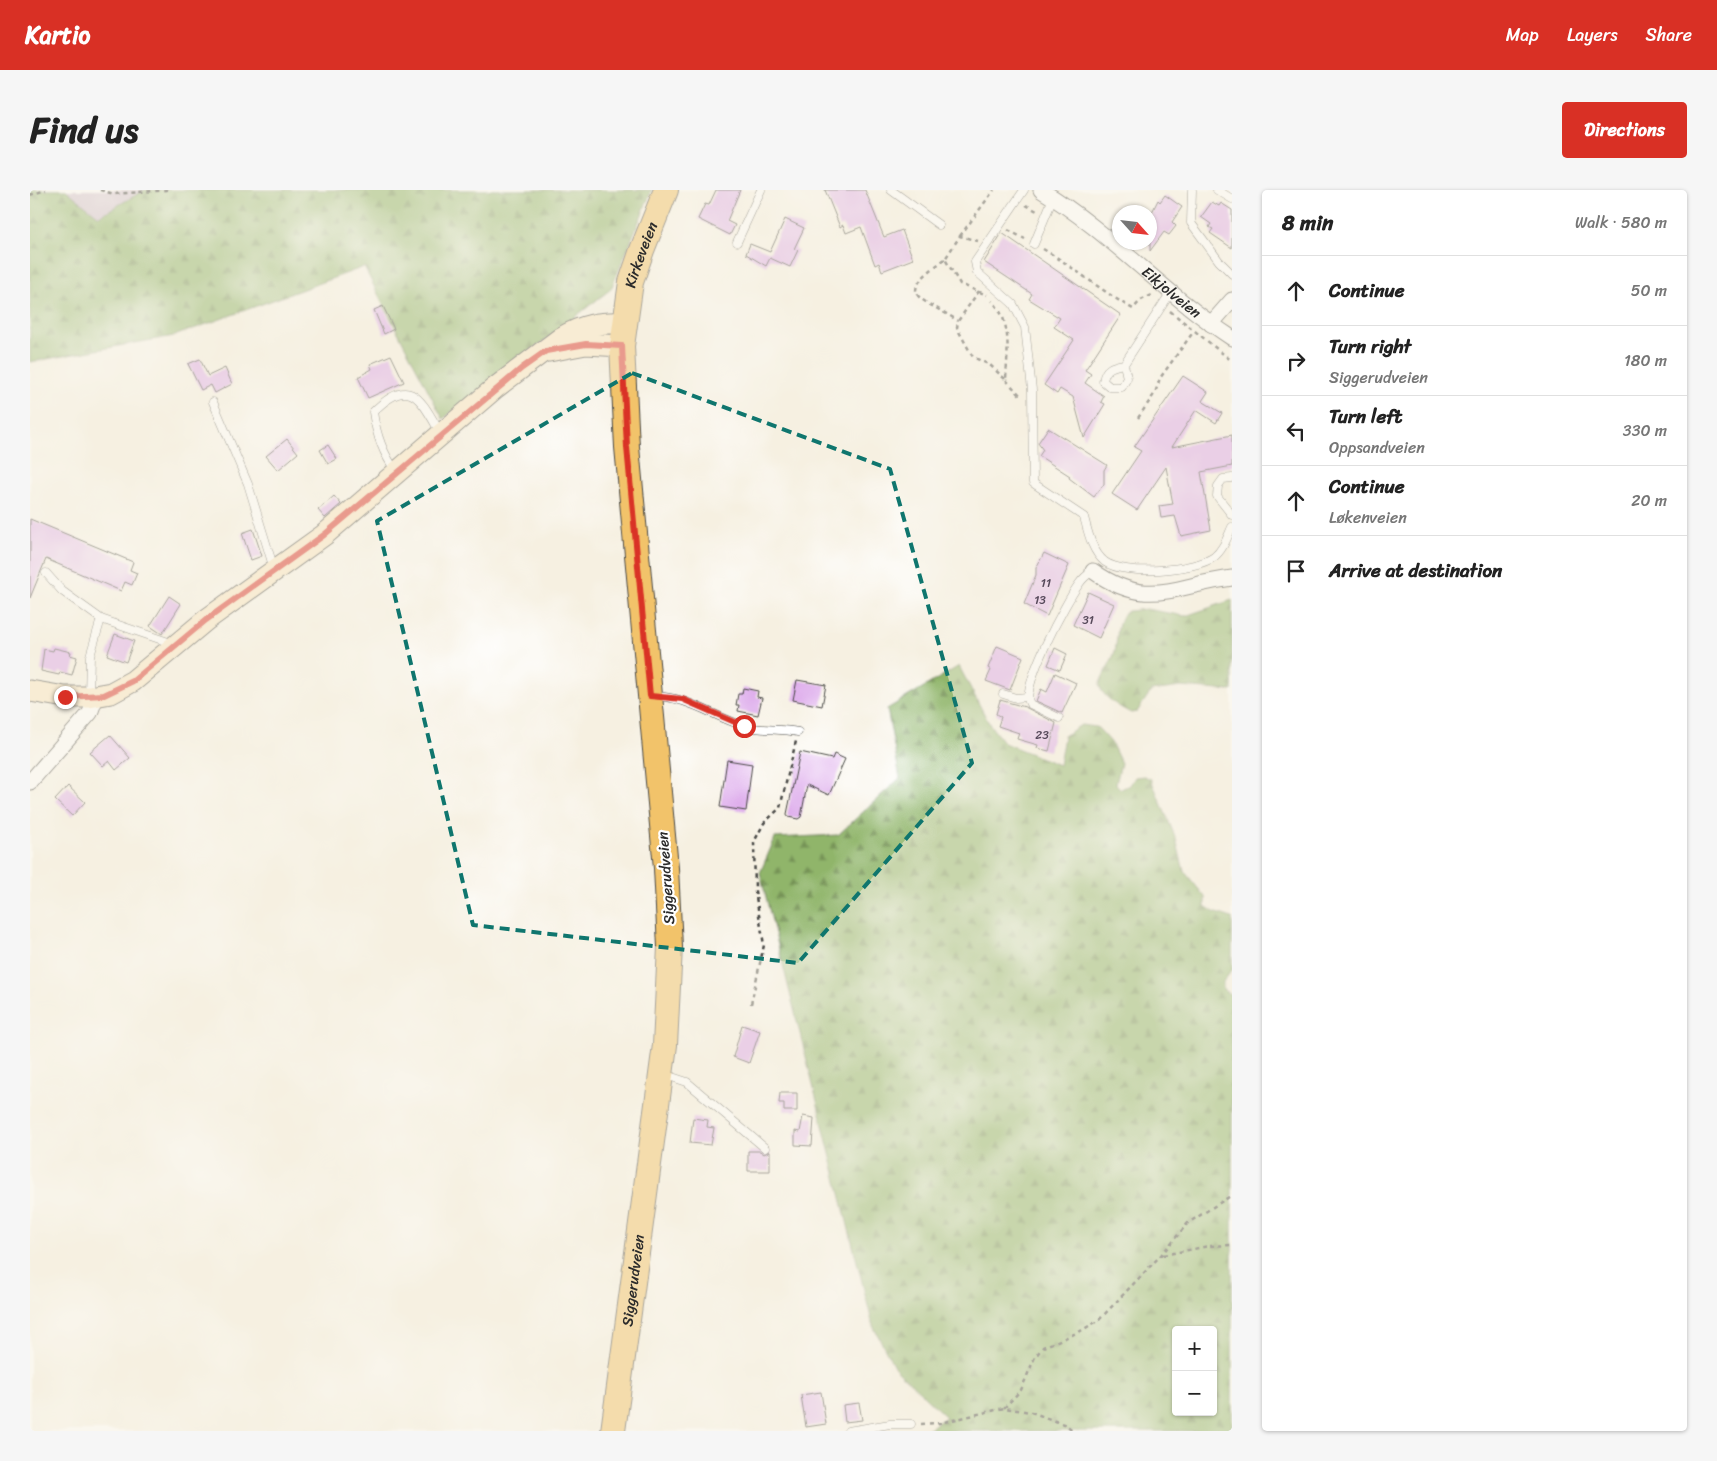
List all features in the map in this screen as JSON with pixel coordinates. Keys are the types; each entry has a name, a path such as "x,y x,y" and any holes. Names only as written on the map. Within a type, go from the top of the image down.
{"main road":[{"name":"Kirkeveien","path":"623,334 636,267 666,190"},
{"path":"30,691 65,697 92,697 117,690 133,681 222,608 324,535 509,377 561,338 582,326 603,322 623,334"},
{"name":"Siggerudveien","path":"613,1431 661,1073 669,994 670,923 628,457 623,334"}],"street":[{"name":"Eikjolveien","path":"1047,194 1083,218 1171,292 1232,338"},
{"path":"1211,324 1232,300"},
{"path":"1099,567 1122,587 1143,593 1177,591 1232,578"},
{"path":"30,782 90,713 92,697"}],"lane":[{"path":"737,242 761,190"},
{"path":"891,190 939,225"},
{"path":"1024,190 975,262 977,272 1013,304 1025,327 1033,410 1033,483 1084,517 1097,552 1099,567"},
{"path":"1192,190 1191,223 1219,261 1232,274"},
{"path":"1217,190 1232,199"},
{"path":"1034,244 1045,216 1047,194"},
{"path":"1124,364 1171,292"},
{"path":"398,473 387,460 375,428 373,412 380,404 399,394 408,392 416,395 442,435"},
{"path":"212,402 248,484 259,526 275,571"},
{"path":"1232,478 1223,479 1218,486 1217,496 1232,515"},
{"path":"1059,718 1033,707 1027,697 1034,673 1056,624 1080,583 1099,567 1139,571 1201,563 1219,551 1232,527"},
{"path":"46,573 62,591 101,619 176,645"},
{"path":"92,697 90,656 101,619"},
{"path":"1003,694 1016,698 1027,697"},
{"path":"650,696 682,699 752,728 777,728 798,732"},
{"path":"661,1073 687,1082 765,1148"},
{"path":"848,1431 890,1424 911,1424"}],"path":[{"path":"30,195 46,190"},
{"path":"100,190 114,194 168,190"},
{"path":"958,321 922,302 916,290 925,274 945,259 994,190"},
{"path":"1018,200 1045,216"},
{"path":"999,226 1034,244 1063,264 1072,267 1093,285 1133,309 1141,300 1152,295"},
{"path":"960,236 986,244"},
{"path":"945,259 960,284 987,295 1002,311 1007,330 1006,380"},
{"path":"1145,289 1163,306 1232,361"},
{"path":"979,292 958,321 957,328 973,357 990,365 1033,410"},
{"path":"1138,418 1156,393 1160,378 1194,331"},
{"path":"751,1004 764,945 755,891 754,842 764,823 781,805 798,732"},
{"path":"1004,1408 1021,1390 1035,1356 1043,1347 1079,1332 1099,1320 1161,1255 1192,1219 1232,1195"},
{"path":"1161,1255 1209,1246 1232,1245"},
{"path":"911,1424 940,1423 1004,1408 1031,1412 1066,1425 1074,1431"}],"highlighted area":[{"path":"632,373 890,469 972,763 798,963 473,925 377,521"}],"shaded area":[{"path":"66,190 145,190 99,216"}],"green space":[{"path":"30,190 66,190 99,216 145,190 652,190 611,289 443,419 364,267 174,336 30,362"},
{"path":"1232,600 1232,691 1181,687 1151,691 1137,712 1131,713 1112,702 1104,694 1100,683 1114,654 1119,625 1128,611 1146,609 1185,616"},
{"path":"959,666 990,725 1004,743 1059,765 1064,736 1081,725 1097,727 1111,742 1121,763 1116,784 1121,789 1130,785 1135,777 1144,776 1151,779 1176,839 1184,871 1205,897 1205,906 1214,912 1232,918 1232,970 1223,982 1223,989 1232,996 1232,1431 924,1431 946,1417 895,1368 873,1326 760,873 775,838 838,835 900,778 887,709"}],"building":[{"path":"716,190 740,190 727,221 735,225 730,235 698,219 705,204 709,205"},
{"path":"825,190 865,190 884,237 902,230 913,259 882,271 879,263 875,265 861,227 846,233 843,225 840,227"},
{"path":"1165,195 1182,207 1172,222 1176,226 1169,235 1164,232 1157,242 1156,205 1158,200 1160,202"},
{"path":"1212,202 1219,206 1221,203 1232,210 1232,248 1210,233 1213,229 1209,227 1211,224 1201,217"},
{"path":"785,219 804,228 794,249 798,250 790,267 770,258 766,266 746,254 750,244 770,252"},
{"path":"1002,233 1121,315 1085,370 1091,374 1085,383 1104,396 1101,402 1105,404 1084,438 1073,397 1060,389 1057,394 1044,385 1074,340 1054,327 1060,318 1029,299 1032,294 984,262"},
{"path":"383,306 394,329 384,334 374,310"},
{"path":"391,355 404,382 368,398 358,377 372,369 370,364"},
{"path":"200,359 208,376 225,368 232,384 215,393 211,385 201,390 188,364"},
{"path":"1183,376 1208,392 1202,401 1222,413 1216,423 1196,410 1172,447 1232,435 1232,466 1201,472 1211,530 1181,536 1175,516 1161,518 1159,506 1173,504 1166,467 1137,510 1112,494 1141,451 1134,447"},
{"path":"1048,428 1107,465 1104,470 1104,484 1094,497 1069,478 1070,476 1039,456 1043,450 1038,443"},
{"path":"287,439 298,453 278,470 266,456"},
{"path":"328,445 337,459 328,464 320,450"},
{"path":"334,496 341,504 325,518 318,510"},
{"path":"30,519 133,562 130,570 137,573 132,585 125,582 121,591 46,559 30,598"},
{"path":"253,529 262,556 251,560 242,533"},
{"path":"1044,553 1069,565 1047,616 1024,604 1036,575 1036,568"},
{"path":"1088,592 1114,604 1099,638 1073,625"},
{"path":"169,596 181,604 162,634 150,626"},
{"path":"115,634 134,641 126,662 107,655"},
{"path":"997,646 1023,657 1010,690 986,681 991,670 988,668"},
{"path":"54,648 71,652 70,655 77,657 72,675 60,672 59,675 41,671 44,649 53,651"},
{"path":"1055,648 1067,654 1060,670 1048,665"},
{"path":"1055,673 1076,683 1062,713 1036,701 1041,689 1047,692"},
{"path":"797,680 826,685 822,706 793,700"},
{"path":"743,688 758,691 757,697 762,698 758,715 738,711 739,705 736,705 738,694 742,694"},
{"path":"1000,700 1025,707 1056,723 1049,751 1037,748 1038,745 1017,739 1019,733 998,726 1001,717 996,714"},
{"path":"110,735 130,758 116,770 109,761 103,766 90,752"},
{"path":"800,752 832,759 834,754 845,759 829,795 807,785 801,817 798,819 788,817 787,814"},
{"path":"727,760 752,764 746,811 720,807"},
{"path":"68,786 85,802 72,816 55,800"},
{"path":"742,1025 760,1031 749,1063 733,1057"},
{"path":"780,1093 797,1093 797,1111 784,1111 784,1103 779,1103"},
{"path":"803,1116 814,1118 812,1146 795,1145 795,1131 800,1132"},
{"path":"693,1118 708,1120 707,1127 714,1128 711,1145 690,1143"},
{"path":"748,1151 760,1151 764,1154 770,1151 770,1171 748,1171"},
{"path":"821,1392 826,1424 806,1427 801,1395"},
{"path":"859,1403 862,1420 845,1422 843,1405"}],"route":[{"path":"65,697 76,698 104,695 126,686 206,620 324,535 495,388 522,368 546,351 596,344 622,346 624,409 633,524 650,696 682,699 744,726"}]}
